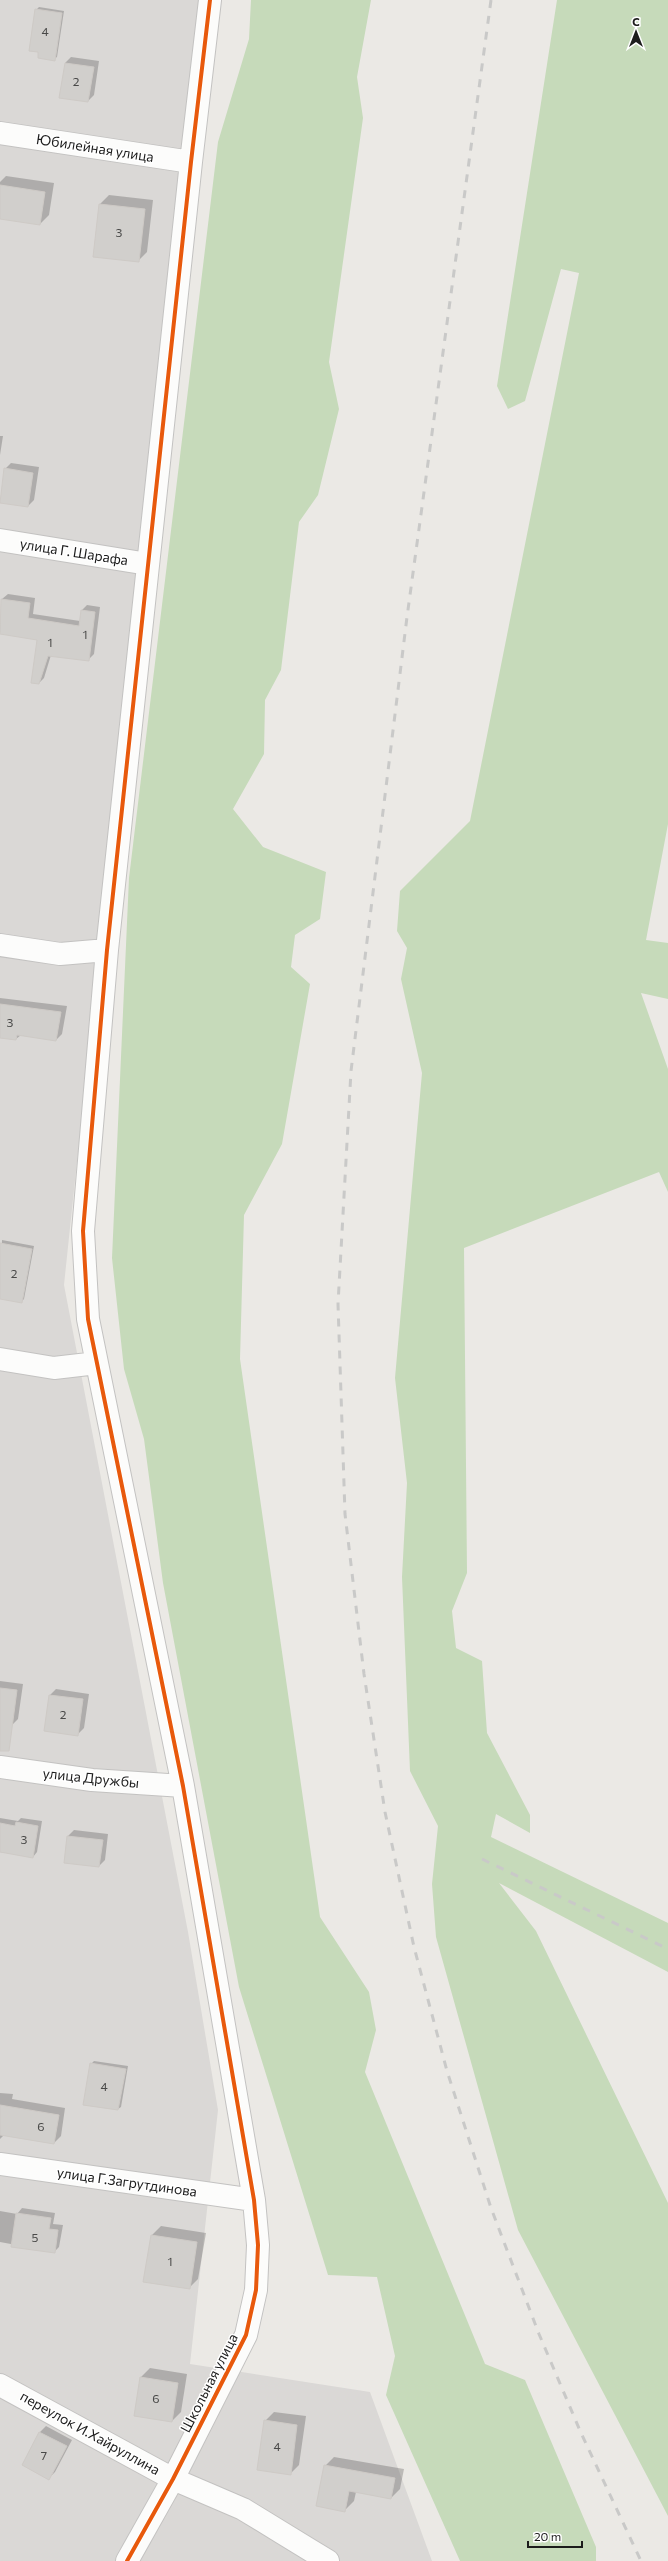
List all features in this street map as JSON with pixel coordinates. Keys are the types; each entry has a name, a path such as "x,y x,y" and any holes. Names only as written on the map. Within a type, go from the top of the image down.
{"street":[{"name":"Школьная улица","path":"127,2561 173,2479 246,2335 256,2290 258,2244 254,2200 183,1786 88,1318 83,1231 107,950 191,162 210,0"},
{"name":"Юбилейная улица","path":"0,133 191,162"},
{"name":"улица Г. Шарафа","path":"0,540 148,564"},
{"path":"0,945 60,954 107,950"},
{"path":"0,1359 54,1368 97,1363"},
{"name":"улица Дружбы","path":"0,1767 92,1780 183,1786"},
{"name":"улица Г.Загрутдинова","path":"0,2164 254,2200"},
{"name":"переулок И.Хайруллина","path":"0,2384 173,2479 243,2509 328,2561"}],"shaded area":[{"path":"0,0 199,0 64,1285 188,1932 218,2110 190,2364 370,2392 432,2561 0,2561"}],"green space":[{"path":"251,0 371,0 357,77 363,118 329,362 339,409 318,495 299,522 281,670 265,700 264,754 233,809 263,847 326,872 320,919 295,935 291,967 310,984 282,1144 244,1215 240,1359 320,1917 369,1992 376,2030 365,2072 485,2364 525,2380 596,2547 596,2561 460,2561 386,2395 395,2356 377,2277 328,2275 239,1987 163,1583 144,1439 124,1369 112,1258 129,878 218,142 249,39"},
{"path":"557,0 668,0 668,824 646,940 668,943 668,999 641,993 668,1069 668,1192 659,1172 464,1248 467,1573 452,1611 456,1648 482,1661 487,1733 530,1815 530,1833 496,1814 491,1837 668,1923 668,1972 499,1883 536,1931 668,2203 668,2516 518,2230 436,1937 432,1884 438,1826 410,1771 402,1577 407,1483 395,1378 422,1073 401,979 407,948 397,931 400,891 470,821 579,273 561,269 525,401 508,409 497,386"}],"building":[{"path":"35,9 62,13 55,61 38,58 38,52 29,51"},
{"path":"65,63 94,67 88,102 59,98"},
{"path":"0,185 45,192 40,225 0,219"},
{"path":"99,204 145,209 139,262 93,257"},
{"path":"4,468 33,473 28,507 0,503"},
{"path":"1,599 30,603 28,618 79,626 81,610 95,612 89,661 48,656 39,684 31,683 37,640 0,634"},
{"path":"0,1004 61,1012 56,1041 17,1035 16,1040 0,1038"},
{"path":"0,1243 32,1249 22,1303 0,1299"},
{"path":"0,1688 17,1690 9,1751 0,1751"},
{"path":"49,1695 83,1699 78,1736 44,1731"},
{"path":"16,1822 38,1826 33,1858 0,1852 0,1823 15,1826"},
{"path":"67,1836 103,1840 99,1867 64,1863"},
{"path":"90,2063 126,2069 118,2110 83,2105"},
{"path":"0,2105 59,2115 54,2144 0,2135"},
{"path":"16,2213 51,2218 49,2229 58,2230 55,2253 11,2247"},
{"path":"151,2235 197,2242 190,2289 143,2282"},
{"path":"140,2377 178,2383 172,2422 134,2416"},
{"path":"264,2420 297,2425 291,2475 257,2470"},
{"path":"39,2432 67,2446 49,2480 22,2465"},
{"path":"324,2465 395,2478 391,2499 349,2491 345,2512 316,2506"}],"railway":[{"path":"491,0 407,617 351,1071 338,1304 345,1514 364,1674 385,1812 414,1947 447,2071 491,2208 539,2334 581,2433 641,2561"},
{"path":"482,1859 668,1949"}],"cycle path":[{"path":"127,2561 173,2479 246,2335 256,2290 258,2245 254,2200 183,1786 88,1319 83,1231 107,950 191,162 210,0"}]}
